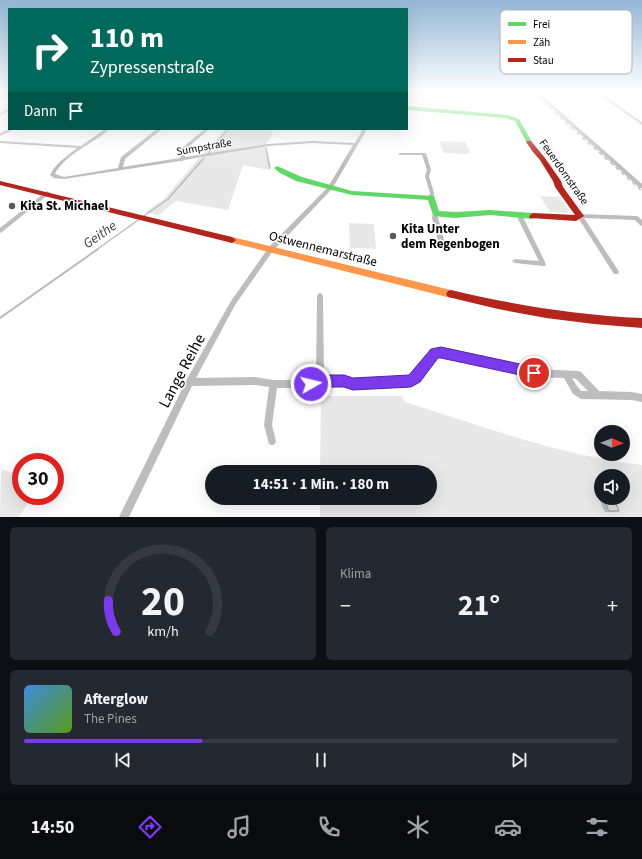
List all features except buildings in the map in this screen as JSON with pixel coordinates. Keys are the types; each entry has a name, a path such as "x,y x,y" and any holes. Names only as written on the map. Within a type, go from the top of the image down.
{"street":[{"name":"Feuerdornstraße","path":"436,212 469,215 477,213 519,215 529,217 576,218 580,216 559,187 557,181 543,159 539,157 527,139 517,120 506,116"},
{"path":"563,116 642,186"},
{"path":"632,116 642,124"},
{"path":"0,135 11,130"},
{"path":"0,142 82,147 107,130"},
{"path":"120,169 123,158 159,130"},
{"path":"182,160 184,149 206,130"},
{"name":"Lange Reihe","path":"124,517 190,382 233,304 273,247 330,188 364,130"},
{"name":"Sumpstraße","path":"82,147 53,172 52,175 64,178 284,143 334,142 356,144"},
{"path":"401,154 424,154 429,170 427,176 432,193 431,198 436,212 435,218 442,244 448,247"},
{"path":"277,168 282,172 299,179 361,195 431,198"},
{"name":"Ostwennemarstraße","path":"0,183 273,247 513,308 574,318 642,324"},
{"path":"0,231 47,193"},
{"path":"515,262 543,264 519,215"},
{"path":"580,216 637,218 642,224"},
{"path":"580,216 616,272"},
{"path":"320,296 320,381"},
{"path":"190,382 255,381 273,384 311,384 320,381 344,381 353,384 411,381 416,378 435,353 441,353 526,372 578,375 598,396"},
{"path":"566,374 577,394 598,396 632,396 642,398"},
{"path":"272,441 268,425 273,384"}],"shaded area":[{"path":"224,130 273,130 270,140 266,142 267,144 202,156"},
{"path":"439,141 465,142 470,152 467,154 444,153"},
{"path":"265,146 270,170 243,165 228,210 176,201 159,215 145,212 163,200 199,158"},
{"path":"540,196 561,197 569,211 566,213 550,212"},
{"path":"349,223 374,224 376,249 350,248"},
{"path":"321,396 402,396 405,402 522,439 594,457 594,461 612,461 642,465 642,517 320,517 320,505 437,505 437,465 320,465"},
{"path":"1,469 12,472 12,505 26,505 19,517 0,517"}],"waterway":[{"name":"Geithe","path":"207,155 227,130"},
{"path":"266,148 270,168"},
{"name":"Geithe","path":"96,250 168,199 204,158"},
{"name":"Geithe","path":"0,318 98,249"}],"railway":[{"path":"559,116 642,191"}],"traffic: fast":[{"path":"506,116 517,120 529,142"},
{"path":"277,168 282,172 299,179 352,193 431,198 436,213 446,215 490,212 533,216"}],"traffic: slow":[{"path":"232,240 451,294"}],"traffic: jam":[{"path":"529,142 543,159 557,181 559,187 580,216 576,218 533,216"},
{"path":"0,183 232,240"},
{"path":"451,294 498,305 570,317 642,323"}],"place":[{"name":"Kita St. Michael","path":"12,206"},
{"name":"Kita Unter dem Regenbogen","path":"393,236"}],"route":[{"path":"311,384 320,381 344,381 353,384 411,381 416,378 435,353 534,373"}]}
